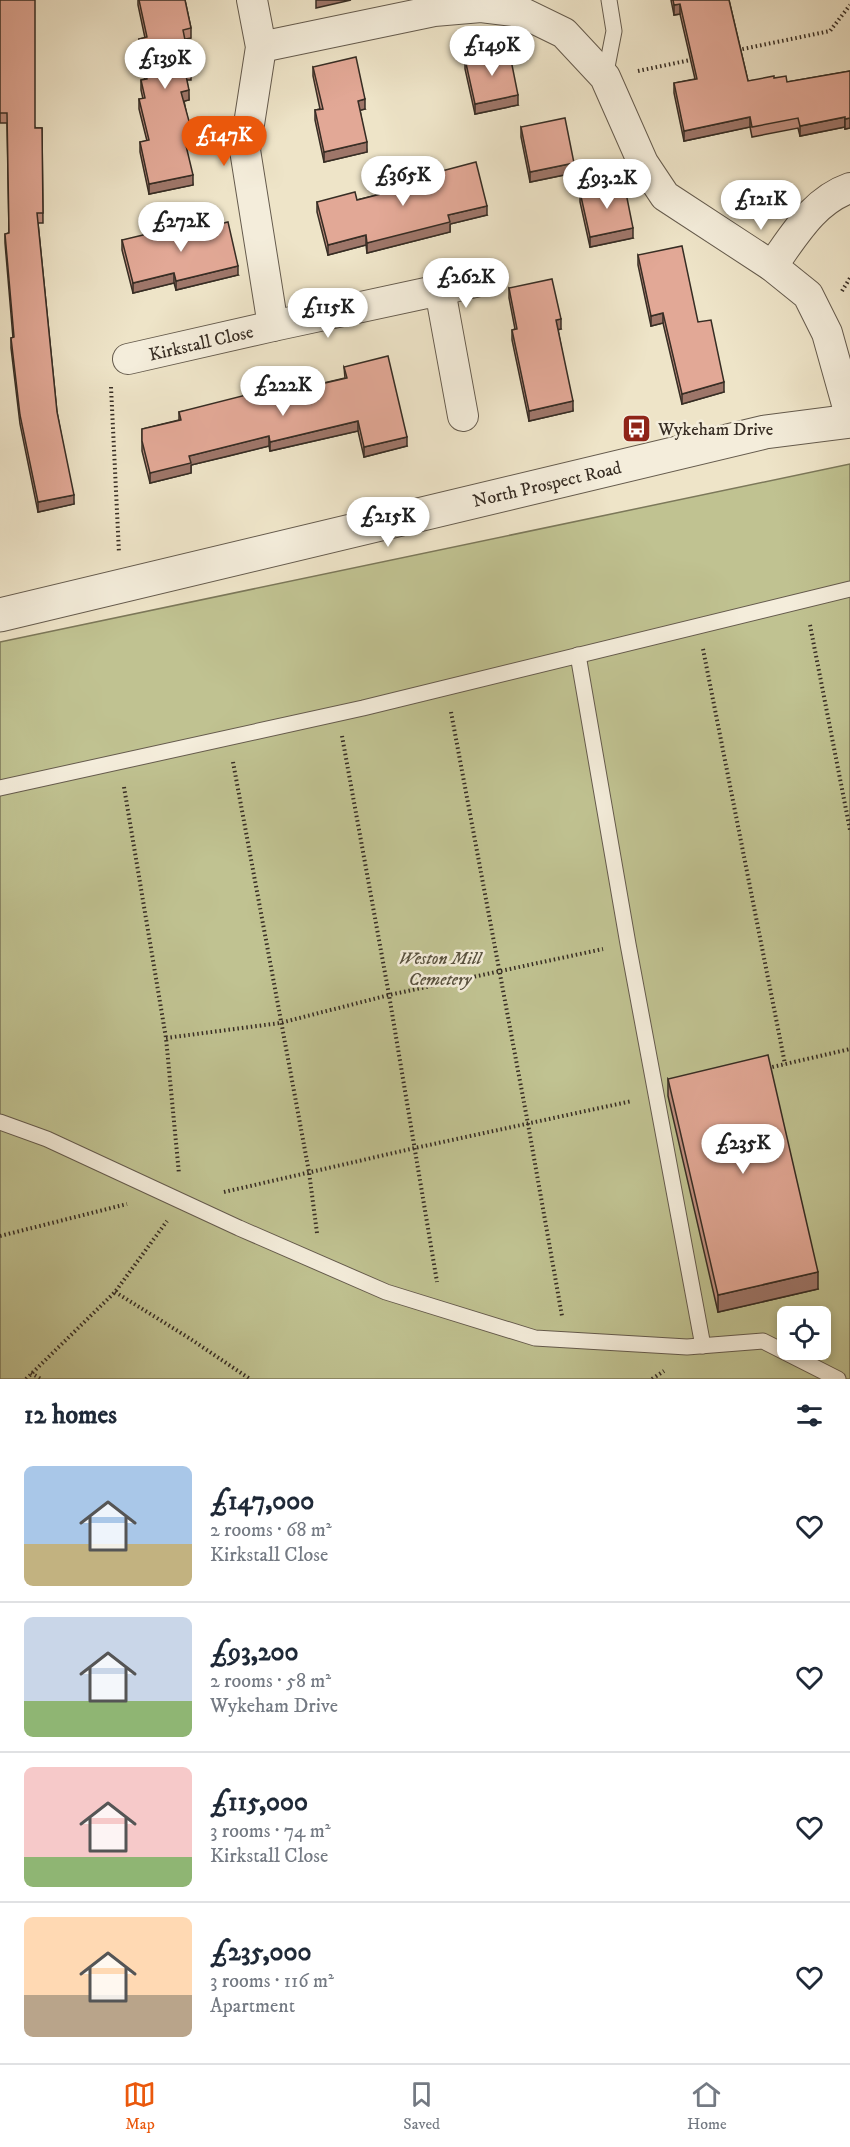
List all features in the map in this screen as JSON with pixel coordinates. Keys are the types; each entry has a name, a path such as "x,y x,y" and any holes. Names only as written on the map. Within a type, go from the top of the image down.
{"street":[{"name":"Kirkstall Close","path":"252,0 261,47 245,150 273,326"},
{"path":"261,47 434,11 481,7 521,12 564,33 605,77 643,163 665,196 772,266 808,294 827,333 850,415"},
{"path":"772,266 806,219 834,194 850,188"},
{"name":"Kirkstall Close","path":"128,360 480,281"},
{"path":"440,290 463,416"},
{"name":"North Prospect Road","path":"0,615 765,432 850,421"}],"lane":[{"path":"605,77 614,32 609,0"},
{"path":"0,788 338,714 850,589"},
{"path":"578,656 702,1346"},
{"path":"0,1122 47,1139 166,1195 386,1292 535,1338 687,1347 763,1341 838,1379"}],"path":[{"path":"729,52 830,31 850,5"},
{"path":"605,77 706,56"},
{"path":"120,586 110,362 128,360"},
{"path":"805,600 850,830"},
{"path":"699,626 785,1064"},
{"path":"447,688 566,1340"},
{"path":"338,714 389,995 441,1309"},
{"path":"228,738 309,1172 320,1264"},
{"path":"120,762 166,1038 182,1202"},
{"path":"166,1038 280,1023 389,995 628,944"},
{"path":"763,1069 850,1049"},
{"path":"26,1379 115,1292 182,1202 415,1148 656,1096"},
{"path":"0,1236 166,1195"},
{"path":"115,1292 250,1379"},
{"path":"31,1373 41,1379"}],"green space":[{"name":"Weston Mill Cemetery","path":"850,464 850,1379 0,1379 0,642"}],"building":[{"path":"0,0 35,0 35,128 42,128 43,213 37,213 57,412 74,495 38,502 20,415 11,338 14,337 5,234 9,233 7,113 0,113"},
{"path":"139,0 185,0 191,28 183,30 191,70 185,71 189,90 181,92 192,132 183,133 193,175 149,184 140,142 149,140 139,99 145,98 141,80 147,79 139,39 147,37"},
{"path":"673,0 729,0 748,81 786,76 787,82 850,71 850,118 800,126 798,118 752,127 750,117 684,131 674,83 697,79 680,4 674,5"},
{"path":"509,50 518,95 475,104 465,59"},
{"path":"356,57 365,99 358,101 367,142 324,152 315,110 323,109 313,67"},
{"path":"565,118 574,163 530,172 521,127"},
{"path":"476,162 487,206 448,215 450,222 367,243 366,235 328,245 317,202 355,192 357,200 440,179 438,172"},
{"path":"624,183 633,228 590,237 580,192"},
{"path":"228,222 238,266 176,281 174,273 133,283 122,240 164,230 165,237"},
{"path":"682,246 698,322 711,320 724,382 682,394 663,313 651,316 638,255"},
{"path":"552,279 561,319 556,320 573,401 529,411 512,330 517,329 509,288"},
{"path":"388,356 407,437 364,447 358,421 270,442 269,436 189,456 191,463 150,473 142,441 142,429 181,420 179,412 258,392 260,398 347,378 344,367"},
{"path":"768,1055 818,1272 718,1295 668,1079"}],"place":[{"name":"Wykeham Drive","path":"637,429"}]}
